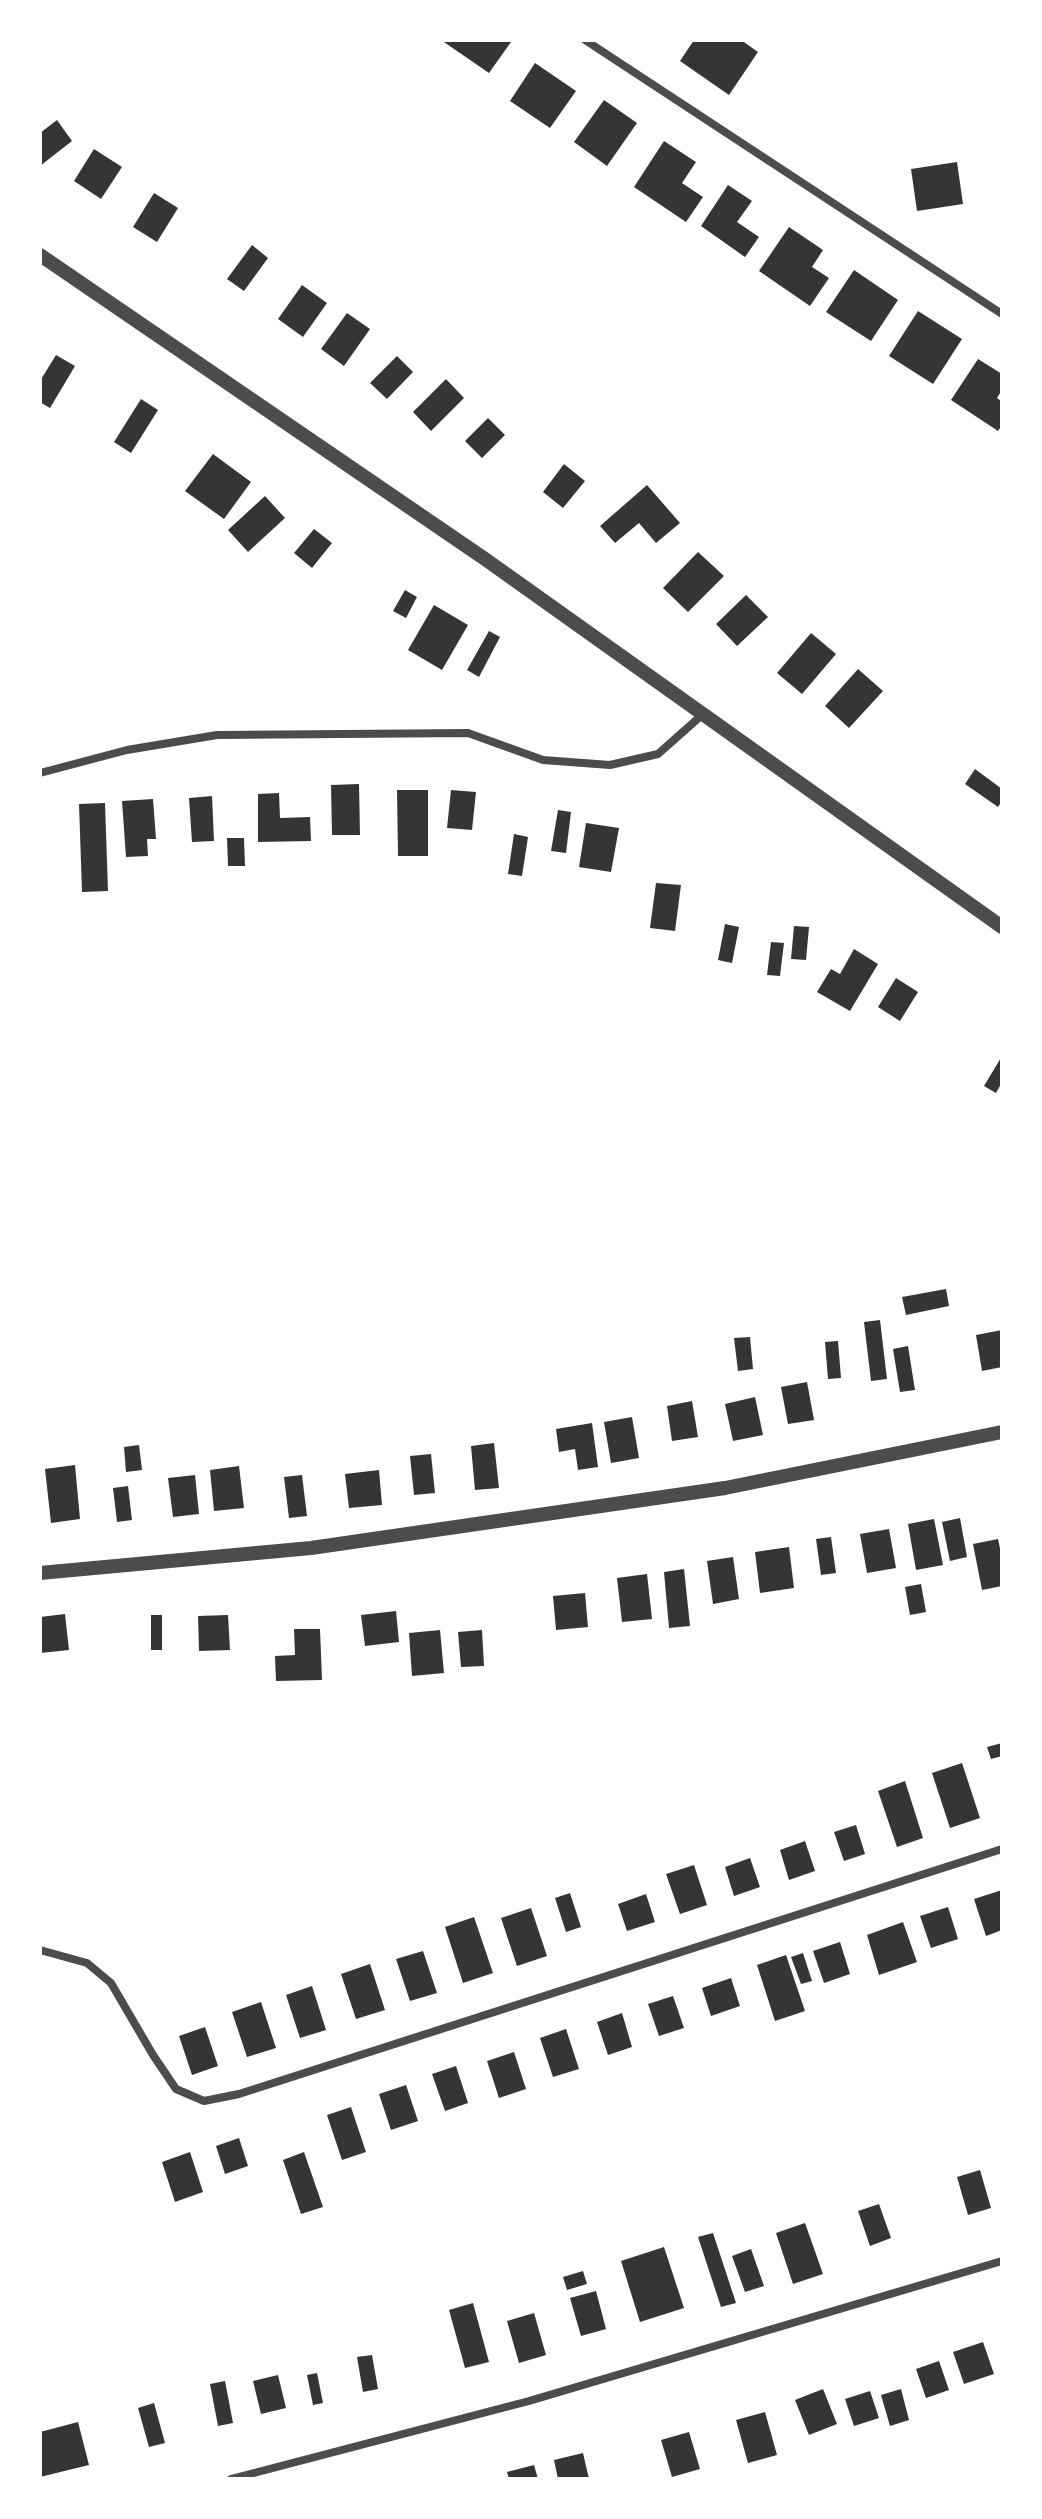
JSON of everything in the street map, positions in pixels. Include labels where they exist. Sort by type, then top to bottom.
[{"type":"street","points":[[585,40],[1002,314]]},
{"type":"street","points":[[40,255],[485,559],[1002,927]]},
{"type":"street","points":[[40,773],[127,750],[217,735],[468,733],[543,760],[610,765],[658,754],[702,715]]},
{"type":"street","points":[[40,1573],[311,1548],[725,1488],[1002,1432]]},
{"type":"street","points":[[40,1950],[87,1963],[111,1983],[176,2089],[204,2101],[239,2094],[1002,1849]]},
{"type":"street","points":[[231,2479],[529,2401],[1002,2261]]},
{"type":"building","points":[[441,40],[508,40],[511,42],[489,73]]},
{"type":"building","points":[[694,40],[741,40],[758,52],[729,95],[680,61]]},
{"type":"building","points":[[535,63],[576,91],[550,128],[510,101]]},
{"type":"building","points":[[604,100],[637,123],[607,166],[574,142]]},
{"type":"building","points":[[57,120],[72,141],[40,166],[40,133]]},
{"type":"building","points":[[664,141],[696,162],[682,183],[703,197],[686,222],[634,187]]},
{"type":"building","points":[[94,149],[122,167],[101,199],[74,181]]},
{"type":"building","points":[[957,162],[963,204],[917,211],[911,169]]},
{"type":"building","points":[[728,185],[752,201],[737,222],[759,237],[745,257],[701,226]]},
{"type":"building","points":[[154,193],[178,208],[157,242],[133,227]]},
{"type":"building","points":[[789,227],[823,250],[812,267],[829,278],[810,306],[759,271]]},
{"type":"building","points":[[252,245],[268,258],[244,291],[227,279]]},
{"type":"building","points":[[854,270],[898,300],[871,341],[826,312]]},
{"type":"building","points":[[302,285],[327,303],[303,337],[278,319]]},
{"type":"building","points":[[918,311],[962,339],[933,384],[889,356]]},
{"type":"building","points":[[347,313],[370,329],[344,366],[321,349]]},
{"type":"building","points":[[56,355],[75,366],[50,408],[40,402],[40,381]]},
{"type":"building","points":[[397,356],[413,372],[387,399],[370,383]]},
{"type":"building","points":[[978,359],[1002,374],[1002,390],[997,398],[1002,402],[1002,425],[998,431],[951,400]]},
{"type":"building","points":[[446,379],[464,398],[431,431],[413,412]]},
{"type":"building","points":[[141,399],[158,410],[131,453],[114,442]]},
{"type":"building","points":[[488,418],[505,435],[482,458],[465,441]]},
{"type":"building","points":[[213,454],[251,482],[224,519],[185,491]]},
{"type":"building","points":[[564,464],[585,481],[563,508],[543,492]]},
{"type":"building","points":[[647,485],[680,523],[656,543],[639,523],[615,543],[600,526]]},
{"type":"building","points":[[265,496],[285,518],[248,552],[228,530]]},
{"type":"building","points":[[314,529],[332,543],[312,568],[294,553]]},
{"type":"building","points":[[698,552],[724,576],[688,612],[663,588]]},
{"type":"building","points":[[405,590],[417,597],[406,618],[393,611]]},
{"type":"building","points":[[746,595],[768,617],[737,646],[716,624]]},
{"type":"building","points":[[434,605],[468,625],[442,670],[408,650]]},
{"type":"building","points":[[489,631],[500,637],[479,677],[467,670]]},
{"type":"building","points":[[811,633],[836,654],[802,694],[777,673]]},
{"type":"building","points":[[858,669],[883,691],[849,728],[825,706]]},
{"type":"building","points":[[975,769],[1002,789],[1002,801],[998,807],[965,784]]},
{"type":"building","points":[[359,784],[360,835],[332,835],[331,785]]},
{"type":"building","points":[[397,790],[428,790],[428,856],[398,856]]},
{"type":"building","points":[[451,790],[476,792],[472,830],[447,828]]},
{"type":"building","points":[[279,793],[280,818],[310,817],[311,841],[258,842],[258,794]]},
{"type":"building","points":[[212,796],[214,841],[192,842],[189,798]]},
{"type":"building","points":[[153,799],[156,839],[147,839],[148,856],[126,857],[122,801]]},
{"type":"building","points":[[105,803],[108,891],[82,892],[79,804]]},
{"type":"building","points":[[558,810],[571,812],[566,853],[551,851]]},
{"type":"building","points":[[586,823],[619,828],[611,872],[579,867]]},
{"type":"building","points":[[514,834],[528,837],[522,876],[508,874]]},
{"type":"building","points":[[227,838],[244,838],[245,866],[228,866]]},
{"type":"building","points":[[656,883],[681,885],[675,931],[650,928]]},
{"type":"building","points":[[725,924],[739,927],[732,963],[718,960]]},
{"type":"building","points":[[794,926],[809,927],[806,960],[791,959]]},
{"type":"building","points":[[771,942],[784,943],[780,976],[767,975]]},
{"type":"building","points":[[854,949],[878,964],[850,1011],[817,992],[831,969],[840,974]]},
{"type":"building","points":[[896,978],[918,992],[900,1021],[878,1007]]},
{"type":"building","points":[[1002,1056],[1002,1082],[996,1093],[984,1086]]},
{"type":"building","points":[[946,1289],[949,1306],[906,1315],[902,1297]]},
{"type":"building","points":[[880,1320],[887,1379],[871,1381],[864,1322]]},
{"type":"building","points":[[1002,1330],[1002,1367],[982,1371],[976,1335]]},
{"type":"building","points":[[750,1337],[753,1369],[738,1371],[734,1338]]},
{"type":"building","points":[[838,1341],[841,1378],[828,1379],[825,1342]]},
{"type":"building","points":[[908,1346],[915,1390],[900,1392],[893,1349]]},
{"type":"building","points":[[807,1382],[814,1420],[788,1424],[781,1387]]},
{"type":"building","points":[[755,1397],[763,1435],[733,1441],[725,1404]]},
{"type":"building","points":[[692,1401],[698,1437],[672,1441],[667,1406]]},
{"type":"building","points":[[632,1417],[639,1458],[611,1463],[604,1422]]},
{"type":"building","points":[[592,1423],[598,1467],[578,1470],[575,1449],[559,1452],[556,1429]]},
{"type":"building","points":[[494,1443],[499,1488],[475,1490],[471,1446]]},
{"type":"building","points":[[139,1445],[142,1470],[126,1472],[124,1447]]},
{"type":"building","points":[[431,1454],[435,1493],[414,1495],[410,1456]]},
{"type":"building","points":[[75,1465],[80,1519],[51,1523],[45,1469]]},
{"type":"building","points":[[239,1466],[244,1508],[214,1511],[210,1470]]},
{"type":"building","points":[[379,1470],[382,1505],[349,1508],[345,1474]]},
{"type":"building","points":[[195,1475],[199,1514],[173,1517],[168,1478]]},
{"type":"building","points":[[302,1475],[307,1516],[289,1518],[284,1477]]},
{"type":"building","points":[[128,1486],[132,1520],[117,1522],[113,1488]]},
{"type":"building","points":[[960,1518],[967,1557],[950,1561],[942,1522]]},
{"type":"building","points":[[934,1519],[943,1565],[916,1570],[908,1524]]},
{"type":"building","points":[[889,1529],[896,1568],[867,1573],[860,1534]]},
{"type":"building","points":[[831,1537],[836,1573],[821,1575],[816,1539]]},
{"type":"building","points":[[998,1539],[1002,1586],[982,1590],[973,1544]]},
{"type":"building","points":[[789,1547],[794,1588],[760,1593],[755,1552]]},
{"type":"building","points":[[733,1557],[739,1599],[713,1604],[707,1561]]},
{"type":"building","points":[[684,1569],[690,1626],[669,1628],[664,1572]]},
{"type":"building","points":[[647,1574],[652,1619],[622,1622],[617,1578]]},
{"type":"building","points":[[921,1584],[926,1612],[910,1615],[905,1587]]},
{"type":"building","points":[[585,1593],[588,1627],[556,1630],[553,1596]]},
{"type":"building","points":[[396,1611],[399,1642],[365,1646],[361,1615]]},
{"type":"building","points":[[65,1614],[69,1650],[40,1653],[40,1617]]},
{"type":"building","points":[[151,1615],[162,1615],[162,1650],[151,1650]]},
{"type":"building","points":[[228,1615],[230,1650],[199,1651],[198,1616]]},
{"type":"building","points":[[294,1629],[320,1629],[322,1680],[276,1681],[275,1656],[295,1655]]},
{"type":"building","points":[[440,1630],[444,1673],[412,1676],[409,1633]]},
{"type":"building","points":[[482,1630],[484,1666],[461,1667],[458,1632]]},
{"type":"building","points":[[1002,1743],[1002,1756],[991,1759],[987,1747]]},
{"type":"building","points":[[962,1763],[980,1818],[950,1828],[932,1773]]},
{"type":"building","points":[[905,1781],[923,1838],[897,1847],[878,1791]]},
{"type":"building","points":[[856,1825],[865,1854],[844,1861],[834,1832]]},
{"type":"building","points":[[805,1841],[815,1871],[789,1880],[780,1850]]},
{"type":"building","points":[[750,1858],[760,1887],[734,1896],[725,1867]]},
{"type":"building","points":[[694,1865],[707,1905],[680,1914],[666,1874]]},
{"type":"building","points":[[1002,1890],[1002,1930],[986,1936],[974,1899]]},
{"type":"building","points":[[570,1893],[581,1927],[566,1932],[555,1898]]},
{"type":"building","points":[[646,1894],[655,1922],[627,1931],[618,1904]]},
{"type":"building","points":[[948,1907],[958,1939],[931,1948],[920,1916]]},
{"type":"building","points":[[531,1908],[547,1956],[517,1966],[501,1918]]},
{"type":"building","points":[[474,1917],[493,1973],[463,1983],[445,1927]]},
{"type":"building","points":[[903,1922],[917,1962],[879,1975],[867,1935]]},
{"type":"building","points":[[840,1942],[850,1974],[824,1983],[813,1951]]},
{"type":"building","points":[[423,1951],[437,1993],[410,2001],[396,1959]]},
{"type":"building","points":[[803,1953],[812,1981],[801,1984],[791,1957]]},
{"type":"building","points":[[786,1955],[805,2011],[775,2021],[757,1965]]},
{"type":"building","points":[[370,1964],[385,2010],[356,2019],[341,1974]]},
{"type":"building","points":[[731,1978],[740,2006],[711,2016],[702,1988]]},
{"type":"building","points":[[312,1986],[326,2030],[300,2038],[286,1995]]},
{"type":"building","points":[[673,1996],[684,2028],[659,2036],[648,2004]]},
{"type":"building","points":[[261,2002],[276,2048],[247,2057],[232,2012]]},
{"type":"building","points":[[622,2013],[632,2047],[608,2055],[597,2022]]},
{"type":"building","points":[[205,2027],[218,2066],[192,2075],[179,2036]]},
{"type":"building","points":[[566,2029],[579,2069],[553,2077],[540,2038]]},
{"type":"building","points":[[514,2052],[526,2089],[499,2098],[487,2061]]},
{"type":"building","points":[[456,2066],[468,2103],[445,2111],[432,2074]]},
{"type":"building","points":[[406,2085],[418,2121],[391,2130],[379,2094]]},
{"type":"building","points":[[351,2107],[366,2152],[342,2160],[327,2115]]},
{"type":"building","points":[[239,2138],[248,2166],[225,2174],[216,2146]]},
{"type":"building","points":[[190,2152],[203,2192],[175,2202],[162,2162]]},
{"type":"building","points":[[304,2152],[323,2207],[301,2214],[283,2160]]},
{"type":"building","points":[[980,2170],[991,2208],[968,2215],[957,2177]]},
{"type":"building","points":[[879,2204],[891,2238],[870,2246],[858,2211]]},
{"type":"building","points":[[805,2223],[823,2274],[793,2284],[776,2233]]},
{"type":"building","points":[[713,2233],[736,2303],[721,2307],[698,2237]]},
{"type":"building","points":[[664,2247],[684,2308],[640,2322],[621,2261]]},
{"type":"building","points":[[751,2249],[764,2286],[745,2292],[732,2256]]},
{"type":"building","points":[[583,2271],[587,2284],[567,2290],[563,2277]]},
{"type":"building","points":[[596,2291],[606,2329],[581,2336],[570,2298]]},
{"type":"building","points":[[473,2303],[489,2362],[465,2368],[449,2310]]},
{"type":"building","points":[[534,2313],[546,2355],[519,2363],[507,2321]]},
{"type":"building","points":[[983,2342],[994,2374],[964,2384],[953,2352]]},
{"type":"building","points":[[372,2355],[378,2389],[363,2392],[357,2357]]},
{"type":"building","points":[[939,2361],[949,2390],[926,2398],[916,2369]]},
{"type":"building","points":[[317,2373],[323,2403],[313,2405],[307,2375]]},
{"type":"building","points":[[278,2375],[286,2408],[261,2414],[253,2381]]},
{"type":"building","points":[[225,2381],[233,2423],[218,2426],[210,2384]]},
{"type":"building","points":[[823,2389],[837,2424],[809,2435],[795,2400]]},
{"type":"building","points":[[901,2389],[909,2420],[890,2426],[881,2395]]},
{"type":"building","points":[[870,2391],[879,2418],[854,2426],[845,2399]]},
{"type":"building","points":[[154,2403],[165,2443],[149,2447],[138,2408]]},
{"type":"building","points":[[765,2412],[777,2455],[748,2463],[736,2420]]},
{"type":"building","points":[[78,2422],[89,2465],[40,2477],[40,2432]]},
{"type":"building","points":[[689,2432],[700,2469],[672,2477],[661,2440]]},
{"type":"building","points":[[583,2453],[589,2479],[558,2479],[554,2460]]},
{"type":"building","points":[[534,2465],[538,2479],[509,2479],[507,2472]]}]
